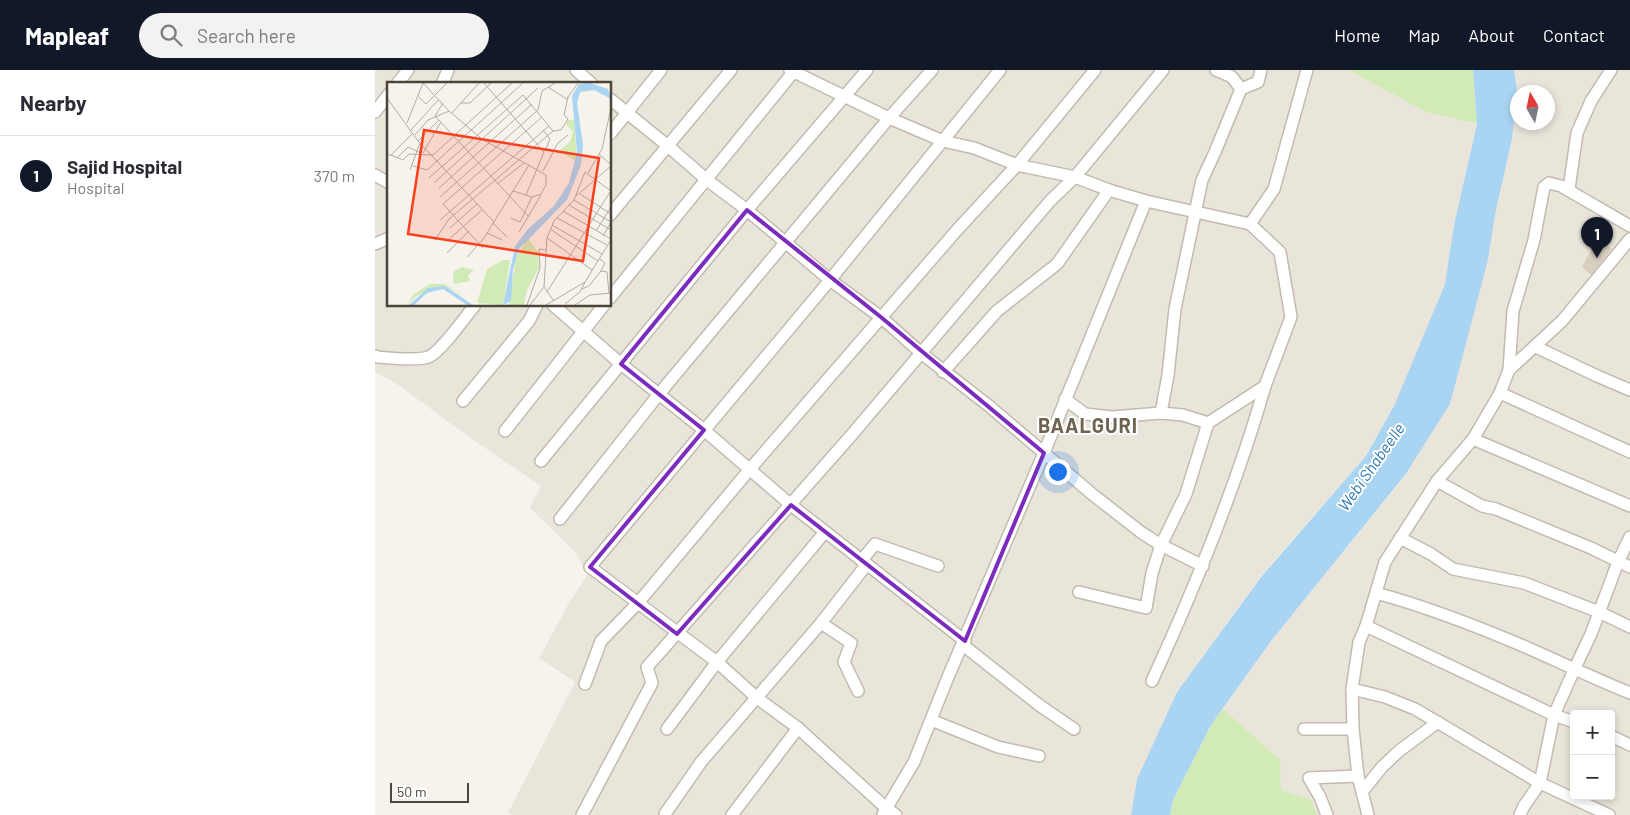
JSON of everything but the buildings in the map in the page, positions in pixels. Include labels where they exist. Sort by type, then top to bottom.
[{"type":"street","points":[[399,82],[408,70]]},
{"type":"street","points":[[443,82],[448,70]]},
{"type":"street","points":[[576,70],[589,79]]},
{"type":"street","points":[[611,133],[661,70]]},
{"type":"street","points":[[611,214],[731,70]]},
{"type":"street","points":[[541,461],[747,210],[867,70]]},
{"type":"street","points":[[559,519],[659,394],[787,243],[889,118],[932,70]]},
{"type":"street","points":[[1000,70],[830,280],[590,567],[677,634],[717,662],[757,698],[798,728],[888,813],[914,762],[1044,453],[1146,201]]},
{"type":"street","points":[[585,684],[601,641],[637,603],[957,230],[1017,165],[1095,70]]},
{"type":"street","points":[[582,815],[651,683],[647,667],[791,505],[1049,201],[1075,177],[1163,70]]},
{"type":"street","points":[[1216,70],[1232,77],[1241,89]]},
{"type":"street","points":[[1161,413],[1168,375],[1175,309],[1202,180],[1241,89],[1258,82],[1261,70]]},
{"type":"street","points":[[1250,224],[1274,189],[1307,70]]},
{"type":"street","points":[[1569,189],[1577,133],[1591,101],[1611,70]]},
{"type":"street","points":[[611,297],[793,71],[943,142],[974,148],[1017,165],[1075,177],[1146,201],[1250,224],[1280,252],[1291,317],[1265,386],[1249,442],[1203,566],[1152,681]]},
{"type":"street","points":[[375,112],[387,97]]},
{"type":"street","points":[[611,100],[830,280],[883,318],[943,372],[989,406],[1106,505],[1161,545],[1203,566]]},
{"type":"street","points":[[375,175],[387,182]]},
{"type":"street","points":[[1369,815],[1358,776],[1353,728],[1352,689],[1359,642],[1366,626],[1385,562],[1437,481],[1473,438],[1500,393],[1509,370],[1513,311],[1534,240],[1544,187],[1549,183],[1569,189],[1630,226]]},
{"type":"street","points":[[943,372],[997,311],[1057,264],[1109,190]]},
{"type":"street","points":[[375,232],[383,241]]},
{"type":"street","points":[[1509,370],[1562,322],[1630,239]]},
{"type":"street","points":[[375,356],[429,357],[438,351],[474,306]]},
{"type":"street","points":[[463,401],[529,321],[536,306]]},
{"type":"street","points":[[554,306],[791,505],[865,562],[1039,705],[1074,729]]},
{"type":"street","points":[[505,431],[604,306]]},
{"type":"street","points":[[1536,347],[1630,390]]},
{"type":"street","points":[[1079,592],[1146,608],[1152,573],[1161,545],[1186,494],[1208,423],[1265,386]]},
{"type":"street","points":[[1500,393],[1630,452]]},
{"type":"street","points":[[1065,400],[1085,414],[1112,417],[1161,413],[1183,415],[1208,423]]},
{"type":"street","points":[[1473,438],[1630,506]]},
{"type":"street","points":[[1437,481],[1462,497],[1482,506],[1496,509],[1591,548],[1630,567]]},
{"type":"street","points":[[667,729],[717,662],[825,532]]},
{"type":"street","points":[[1520,815],[1540,783],[1554,715],[1591,634],[1630,537]]},
{"type":"street","points":[[1400,538],[1431,554],[1453,569],[1525,583],[1599,612],[1630,627]]},
{"type":"street","points":[[665,814],[701,762],[821,623],[865,562],[875,544],[938,566]]},
{"type":"street","points":[[1376,593],[1430,610],[1528,648],[1573,670],[1630,693]]},
{"type":"street","points":[[821,623],[851,643],[844,662],[858,691]]},
{"type":"street","points":[[1366,626],[1554,715],[1570,721]]},
{"type":"street","points":[[1352,689],[1385,697],[1415,710],[1540,783],[1609,815]]},
{"type":"street","points":[[931,720],[997,747],[1039,756]]},
{"type":"street","points":[[1362,792],[1382,767],[1399,751],[1438,722]]},
{"type":"street","points":[[733,815],[798,728]]},
{"type":"street","points":[[1303,729],[1353,728]]},
{"type":"street","points":[[1615,738],[1630,745]]},
{"type":"street","points":[[1327,815],[1320,797],[1309,778],[1358,776]]},
{"type":"highlighted area","points":[[747,210],[882,318],[1044,453],[965,641],[791,505],[677,634],[590,567],[704,430],[621,364]]},
{"type":"shaded area","points":[[375,70],[1348,70],[1426,112],[1477,124],[1454,225],[1445,284],[1394,406],[1366,456],[1260,577],[1177,692],[1137,779],[1131,815],[513,815],[508,813],[575,682],[539,658],[569,603],[588,574],[575,552],[530,508],[541,486],[462,432],[397,384],[375,372]]},
{"type":"shaded area","points":[[1514,70],[1630,70],[1630,815],[1317,815],[1311,800],[1281,790],[1279,760],[1223,709],[1271,641],[1405,476],[1488,260],[1496,210],[1513,130],[1555,130],[1555,85],[1516,85]]},
{"type":"green space","points":[[1348,70],[1473,70],[1477,124],[1426,112]]},
{"type":"green space","points":[[1223,709],[1280,760],[1281,790],[1311,800],[1317,815],[1170,815],[1173,800],[1211,725]]},
{"type":"water","name":"Webi Shabeelle","points":[[1473,70],[1514,70],[1516,85],[1510,85],[1510,130],[1513,130],[1512,139],[1496,210],[1488,260],[1450,404],[1405,475],[1271,641],[1211,725],[1173,800],[1170,815],[1131,815],[1137,779],[1177,692],[1261,577],[1366,456],[1394,406],[1445,284],[1454,225],[1477,124]]},
{"type":"place","name":"Sajid Hospital","points":[[1597,258]]},
{"type":"district","name":"BAALGURI","points":[[1088,426]]}]
